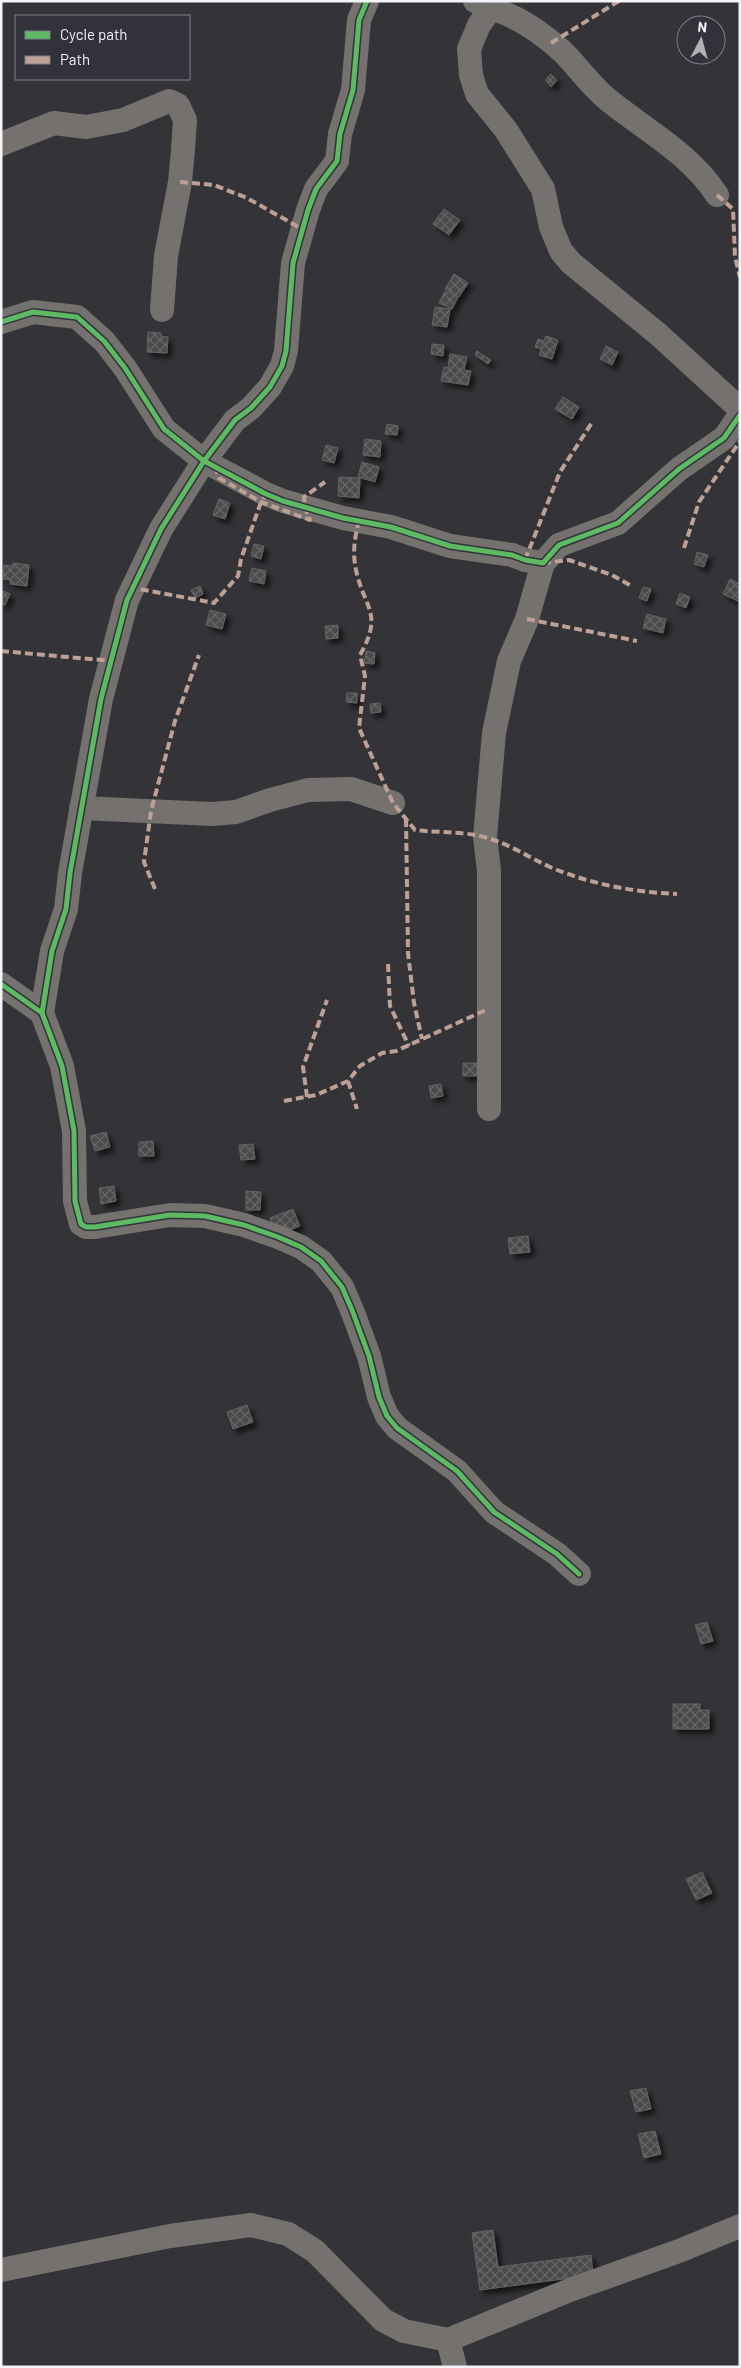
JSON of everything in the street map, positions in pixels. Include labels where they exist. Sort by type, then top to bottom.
[{"type":"street","points":[[367,1],[359,20],[353,90],[340,134],[337,161],[316,189],[293,263],[286,351],[282,366],[270,387],[251,408],[235,420],[204,461],[161,529],[127,600],[101,699],[81,808],[66,909],[52,951],[42,1013],[62,1066],[74,1131],[75,1200],[81,1224],[86,1227],[95,1227],[170,1215],[205,1216],[244,1225],[300,1247],[321,1261],[342,1287],[369,1356],[379,1397],[387,1416],[396,1428],[457,1471],[494,1512],[557,1554],[580,1574]]},
{"type":"street","points":[[717,195],[704,176],[692,164],[610,102],[561,51],[511,14],[483,5],[479,25],[469,49],[471,75],[477,94],[506,130],[543,188],[548,215],[561,251],[571,263],[692,363],[740,408]]},
{"type":"street","points":[[1,144],[54,123],[86,127],[123,120],[169,101],[178,105],[185,120],[183,150],[180,182],[166,256],[162,310]]},
{"type":"street","points":[[1,322],[33,312],[77,317],[104,341],[125,368],[164,430],[204,461],[283,502],[343,518],[391,528],[450,546],[512,555],[525,560],[543,563]]},
{"type":"street","points":[[489,1109],[488,871],[485,837],[494,733],[509,661],[527,619],[543,563],[560,545],[618,523],[679,469],[724,438],[740,415]]},
{"type":"street","points":[[81,808],[212,814],[236,812],[270,800],[308,790],[352,789],[393,803]]},
{"type":"street","points":[[1,984],[42,1013]]},
{"type":"street","points":[[1,2270],[154,2239],[229,2226],[251,2225],[274,2229],[288,2234],[315,2250],[383,2320],[404,2331],[448,2340],[570,2290],[679,2251],[740,2226]]},
{"type":"street","points":[[448,2340],[455,2367]]},
{"type":"building","points":[[551,74],[557,80],[551,87],[545,80]]},
{"type":"building","points":[[444,209],[460,220],[449,235],[433,224]]},
{"type":"building","points":[[454,274],[468,283],[459,297],[445,289]]},
{"type":"building","points":[[445,291],[458,297],[452,309],[439,303]]},
{"type":"building","points":[[435,307],[450,309],[447,327],[432,325]]},
{"type":"building","points":[[148,332],[161,333],[161,336],[168,337],[167,353],[147,352]]},
{"type":"building","points":[[546,336],[558,340],[552,359],[539,355],[541,349],[535,347],[538,339],[544,341]]},
{"type":"building","points":[[432,344],[444,345],[443,356],[431,354]]},
{"type":"building","points":[[606,346],[618,352],[612,365],[600,359]]},
{"type":"building","points":[[477,351],[491,360],[488,364],[475,355]]},
{"type":"building","points":[[450,354],[467,357],[464,370],[471,371],[468,385],[441,381],[444,367],[448,368]]},
{"type":"building","points":[[563,397],[579,407],[572,419],[555,409]]},
{"type":"building","points":[[387,424],[398,426],[397,435],[385,434]]},
{"type":"building","points":[[365,439],[381,441],[380,457],[363,455]]},
{"type":"building","points":[[326,445],[338,448],[334,463],[322,460]]},
{"type":"building","points":[[362,462],[379,467],[375,482],[358,477]]},
{"type":"building","points":[[339,477],[360,478],[359,498],[338,496]]},
{"type":"building","points":[[219,499],[230,503],[225,519],[213,515]]},
{"type":"building","points":[[254,544],[264,546],[261,559],[251,556]]},
{"type":"building","points":[[697,552],[708,555],[704,567],[694,564]]},
{"type":"building","points":[[13,563],[29,565],[27,586],[10,584],[10,580],[3,579],[4,565],[12,566]]},
{"type":"building","points":[[252,568],[266,571],[264,584],[249,581]]},
{"type":"building","points":[[730,579],[740,584],[740,602],[723,594]]},
{"type":"building","points":[[200,586],[203,594],[195,598],[191,590]]},
{"type":"building","points":[[643,587],[651,589],[647,601],[639,598]]},
{"type":"building","points":[[1,590],[10,594],[5,605],[1,604]]},
{"type":"building","points":[[680,593],[690,597],[686,608],[676,604]]},
{"type":"building","points":[[210,610],[226,614],[222,629],[206,625]]},
{"type":"building","points":[[647,614],[666,619],[663,633],[643,628]]},
{"type":"building","points":[[338,625],[338,638],[326,639],[325,626]]},
{"type":"building","points":[[366,651],[375,653],[374,664],[364,663]]},
{"type":"building","points":[[347,693],[357,693],[357,703],[346,702]]},
{"type":"building","points":[[380,703],[381,712],[371,713],[370,704]]},
{"type":"building","points":[[463,1063],[477,1063],[478,1076],[463,1076]]},
{"type":"building","points":[[441,1084],[443,1096],[431,1098],[429,1086]]},
{"type":"building","points":[[106,1132],[110,1147],[95,1151],[90,1136]]},
{"type":"building","points":[[153,1141],[154,1156],[139,1156],[139,1142]]},
{"type":"building","points":[[253,1144],[255,1159],[241,1160],[239,1145]]},
{"type":"building","points":[[114,1186],[116,1201],[101,1204],[99,1188]]},
{"type":"building","points":[[246,1191],[261,1192],[260,1210],[246,1210]]},
{"type":"building","points":[[293,1209],[300,1226],[277,1235],[270,1218]]},
{"type":"building","points":[[528,1236],[530,1252],[510,1254],[508,1238]]},
{"type":"building","points":[[247,1405],[253,1422],[233,1429],[227,1412]]},
{"type":"building","points":[[707,1622],[713,1641],[701,1644],[695,1625]]},
{"type":"building","points":[[673,1704],[700,1704],[700,1710],[709,1710],[709,1729],[673,1729]]},
{"type":"building","points":[[702,1872],[712,1893],[696,1900],[686,1879]]},
{"type":"building","points":[[646,2088],[651,2109],[636,2112],[630,2091]]},
{"type":"building","points":[[655,2131],[661,2154],[644,2158],[638,2134]]},
{"type":"building","points":[[493,2230],[498,2267],[591,2255],[593,2275],[480,2290],[472,2233]]},
{"type":"marked path","points":[[551,43],[619,1]]},
{"type":"marked path","points":[[180,182],[214,185],[247,198],[302,229]]},
{"type":"marked path","points":[[717,195],[733,209],[735,257],[740,277]]},
{"type":"marked path","points":[[525,560],[560,472],[593,421]]},
{"type":"marked path","points":[[684,548],[699,502],[740,441]]},
{"type":"marked path","points":[[215,466],[219,478],[261,502],[310,520],[305,507],[304,497],[325,482]]},
{"type":"marked path","points":[[129,587],[214,603],[238,576],[241,559],[261,502],[266,494]]},
{"type":"marked path","points":[[359,520],[354,545],[354,557],[359,583],[370,611],[371,620],[371,629],[360,655],[365,676],[359,728],[393,803],[415,830],[484,837],[510,846],[550,867],[581,878],[628,889],[677,894]]},
{"type":"marked path","points":[[543,563],[569,560],[612,575],[633,587]]},
{"type":"marked path","points":[[527,619],[637,641]]},
{"type":"marked path","points":[[1,651],[112,661]]},
{"type":"marked path","points":[[155,889],[144,862],[151,811],[175,721],[199,655]]},
{"type":"marked path","points":[[406,819],[408,953],[414,1003],[422,1039]]},
{"type":"marked path","points":[[388,964],[390,1006],[409,1046]]},
{"type":"marked path","points":[[307,1097],[303,1067],[327,1000]]},
{"type":"marked path","points":[[284,1101],[316,1095],[348,1081],[360,1066],[382,1053],[396,1051],[488,1009]]},
{"type":"marked path","points":[[348,1081],[357,1109]]},
{"type":"cycle path","points":[[42,1013],[52,951],[66,909],[70,873],[101,699],[127,600],[161,529],[204,461],[235,420],[251,408],[270,387],[282,366],[286,351],[293,263],[316,189],[337,161],[340,134],[353,90],[359,20],[367,1]]},
{"type":"cycle path","points":[[1,322],[33,312],[77,317],[104,341],[125,368],[164,429],[204,461],[266,494],[283,501],[343,518],[391,527],[450,546],[512,555],[525,560],[543,563],[559,545],[618,523],[679,469],[724,438],[740,415]]},
{"type":"cycle path","points":[[1,984],[42,1013],[62,1066],[74,1131],[75,1201],[81,1224],[86,1227],[95,1227],[170,1215],[205,1216],[244,1225],[278,1237],[301,1247],[321,1261],[342,1287],[352,1310],[369,1356],[379,1397],[387,1416],[397,1428],[457,1471],[494,1512],[557,1554],[579,1574]]}]
